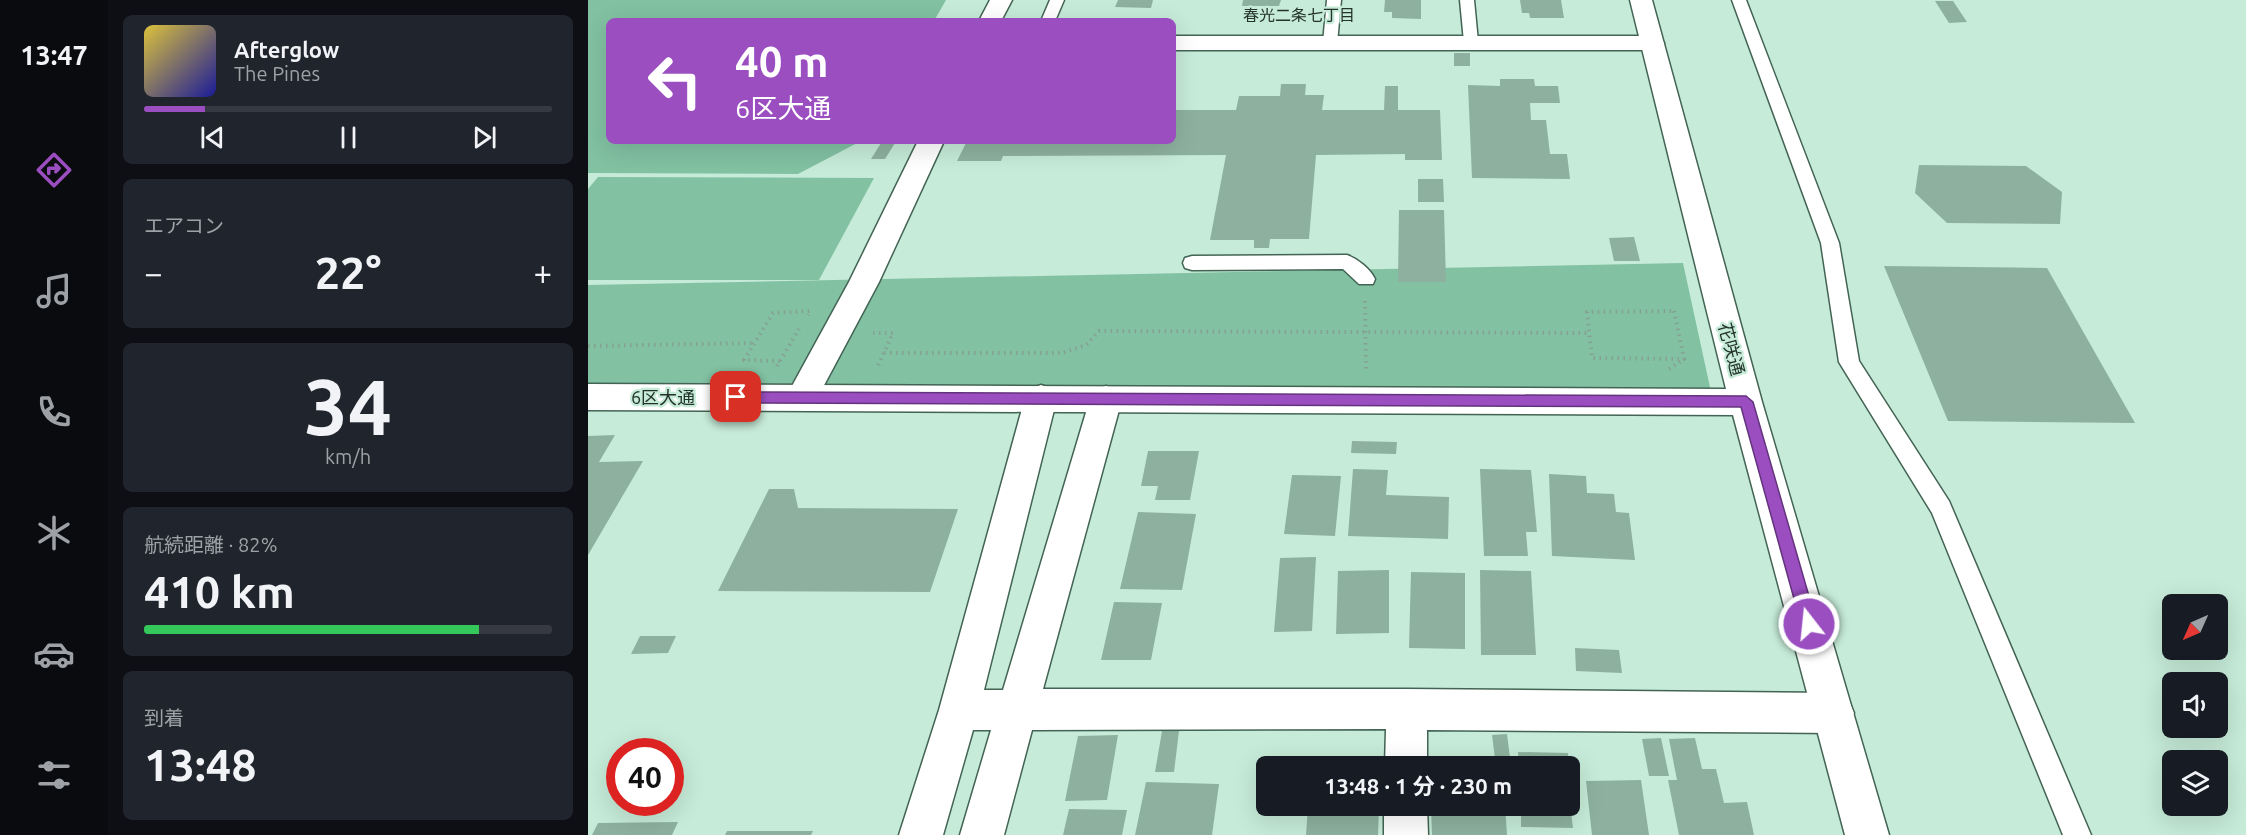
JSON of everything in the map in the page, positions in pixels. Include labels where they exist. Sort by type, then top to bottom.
[{"type":"street","points":[[992,18],[1001,0]]},
{"type":"street","name":"花咲通","points":[[1641,0],[1746,402],[1867,835]]},
{"type":"street","points":[[1176,43],[1652,43]]},
{"type":"street","points":[[802,397],[864,282],[930,144]]},
{"type":"street","name":"6区大通","points":[[588,397],[1746,402]]},
{"type":"street","points":[[921,835],[959,710],[1041,398]]},
{"type":"street","points":[[982,835],[1106,399]]},
{"type":"street","points":[[959,710],[1407,709],[1834,713]]},
{"type":"street","points":[[1406,756],[1407,709]]},
{"type":"street","points":[[1406,816],[1406,835]]},
{"type":"lane","points":[[1049,18],[1057,0]]},
{"type":"lane","points":[[1330,43],[1334,0]]},
{"type":"lane","points":[[1467,0],[1470,42]]},
{"type":"lane","points":[[1739,0],[1830,243],[1849,362],[1941,508],[2077,835]]},
{"type":"lane","points":[[1192,262],[1347,262],[1366,279]]},
{"type":"path","points":[[1366,279],[1366,400]]},
{"type":"path","points":[[757,397],[780,361],[810,311],[773,313],[744,360],[780,361]]},
{"type":"path","points":[[1674,311],[1684,359],[1592,358],[1587,312],[1674,311]]},
{"type":"path","points":[[885,353],[1062,353],[1086,345],[1099,331],[1589,333]]},
{"type":"path","points":[[861,398],[893,333],[863,332]]},
{"type":"path","points":[[588,346],[754,343]]},
{"type":"path","points":[[1668,401],[1661,375],[1684,359]]},
{"type":"green space","points":[[588,0],[946,0],[936,18],[606,18],[606,144],[855,144],[798,174],[588,173]]},
{"type":"green space","points":[[598,177],[874,178],[819,280],[588,280],[588,189]]},
{"type":"green space","points":[[1683,263],[1713,401],[588,397],[588,285]]},
{"type":"building","points":[[1118,0],[1153,0],[1151,8],[1115,7]]},
{"type":"building","points":[[1243,0],[1281,0],[1279,6],[1242,6]]},
{"type":"building","points":[[1385,0],[1421,0],[1421,19],[1392,18],[1392,12],[1384,12]]},
{"type":"building","points":[[1520,0],[1561,0],[1564,18],[1530,18],[1529,13],[1522,13]]},
{"type":"building","points":[[1935,1],[1953,1],[1967,22],[1949,23]]},
{"type":"building","points":[[1454,53],[1470,53],[1470,66],[1454,66]]},
{"type":"building","points":[[1500,79],[1534,79],[1535,86],[1558,86],[1560,103],[1530,103],[1531,120],[1546,120],[1550,154],[1567,154],[1570,179],[1472,178],[1468,85],[1500,86]]},
{"type":"building","points":[[1281,84],[1306,84],[1305,95],[1324,95],[1322,110],[1384,110],[1385,86],[1398,86],[1398,110],[1440,110],[1442,160],[1405,160],[1405,154],[1316,155],[1309,239],[1270,239],[1269,248],[1254,248],[1254,240],[1210,240],[1226,155],[1003,156],[1001,161],[957,161],[966,144],[1176,144],[1176,110],[1236,110],[1239,96],[1280,96]]},
{"type":"building","points":[[880,144],[894,144],[885,159],[871,159]]},
{"type":"building","points":[[1919,165],[2026,166],[2062,192],[2060,224],[1947,223],[1915,193]]},
{"type":"building","points":[[1418,179],[1443,179],[1444,202],[1418,202]]},
{"type":"building","points":[[1399,210],[1444,210],[1446,282],[1398,282]]},
{"type":"building","points":[[1634,237],[1640,261],[1614,261],[1609,238]]},
{"type":"building","points":[[1884,266],[2047,268],[2135,423],[1948,421]]},
{"type":"building","points":[[615,435],[599,462],[643,461],[588,555],[588,436]]},
{"type":"building","points":[[1352,441],[1397,442],[1396,454],[1351,453]]},
{"type":"building","points":[[1148,451],[1199,451],[1190,500],[1155,500],[1158,486],[1141,486]]},
{"type":"building","points":[[1353,469],[1388,470],[1386,495],[1449,497],[1448,539],[1348,536]]},
{"type":"building","points":[[1480,469],[1531,470],[1537,532],[1526,532],[1528,556],[1484,556]]},
{"type":"building","points":[[1549,474],[1586,476],[1587,493],[1614,494],[1616,512],[1629,513],[1635,560],[1552,556]]},
{"type":"building","points":[[1292,475],[1341,476],[1335,536],[1284,534]]},
{"type":"building","points":[[769,489],[794,489],[798,508],[958,509],[930,592],[718,591]]},
{"type":"building","points":[[1138,512],[1196,514],[1182,590],[1120,589]]},
{"type":"building","points":[[1316,557],[1312,631],[1274,632],[1280,558]]},
{"type":"building","points":[[1389,570],[1389,633],[1336,634],[1338,571]]},
{"type":"building","points":[[1480,570],[1531,571],[1536,655],[1481,655]]},
{"type":"building","points":[[1411,572],[1465,573],[1465,649],[1409,648]]},
{"type":"building","points":[[1114,602],[1162,603],[1151,660],[1101,660]]},
{"type":"building","points":[[640,636],[676,636],[668,653],[631,654]]},
{"type":"building","points":[[1575,648],[1619,650],[1622,673],[1576,671]]},
{"type":"building","points":[[1162,731],[1179,731],[1174,772],[1155,772]]},
{"type":"building","points":[[1507,734],[1510,756],[1495,756],[1492,735]]},
{"type":"building","points":[[1118,735],[1107,800],[1065,801],[1078,736]]},
{"type":"building","points":[[1661,738],[1669,776],[1649,776],[1642,739]]},
{"type":"building","points":[[1695,738],[1702,769],[1716,769],[1724,803],[1747,802],[1754,835],[1679,835],[1668,780],[1677,780],[1669,739]]},
{"type":"building","points":[[1518,752],[1568,753],[1568,756],[1518,756]]},
{"type":"building","points":[[1641,780],[1649,835],[1592,835],[1586,781]]},
{"type":"building","points":[[1146,782],[1219,784],[1212,835],[1135,835]]},
{"type":"building","points":[[1069,809],[1127,810],[1122,835],[1063,835]]},
{"type":"building","points":[[1307,816],[1379,816],[1378,835],[1306,835]]},
{"type":"building","points":[[1431,816],[1506,816],[1507,835],[1432,835]]},
{"type":"building","points":[[1521,816],[1572,816],[1573,828],[1521,827]]},
{"type":"building","points":[[678,822],[672,835],[592,835],[598,823]]},
{"type":"building","points":[[727,831],[813,831],[811,835],[725,835]]},
{"type":"district","name":"春光二条七丁目","points":[[1299,15]]},
{"type":"route","points":[[736,397],[1746,402],[1809,624]]}]
